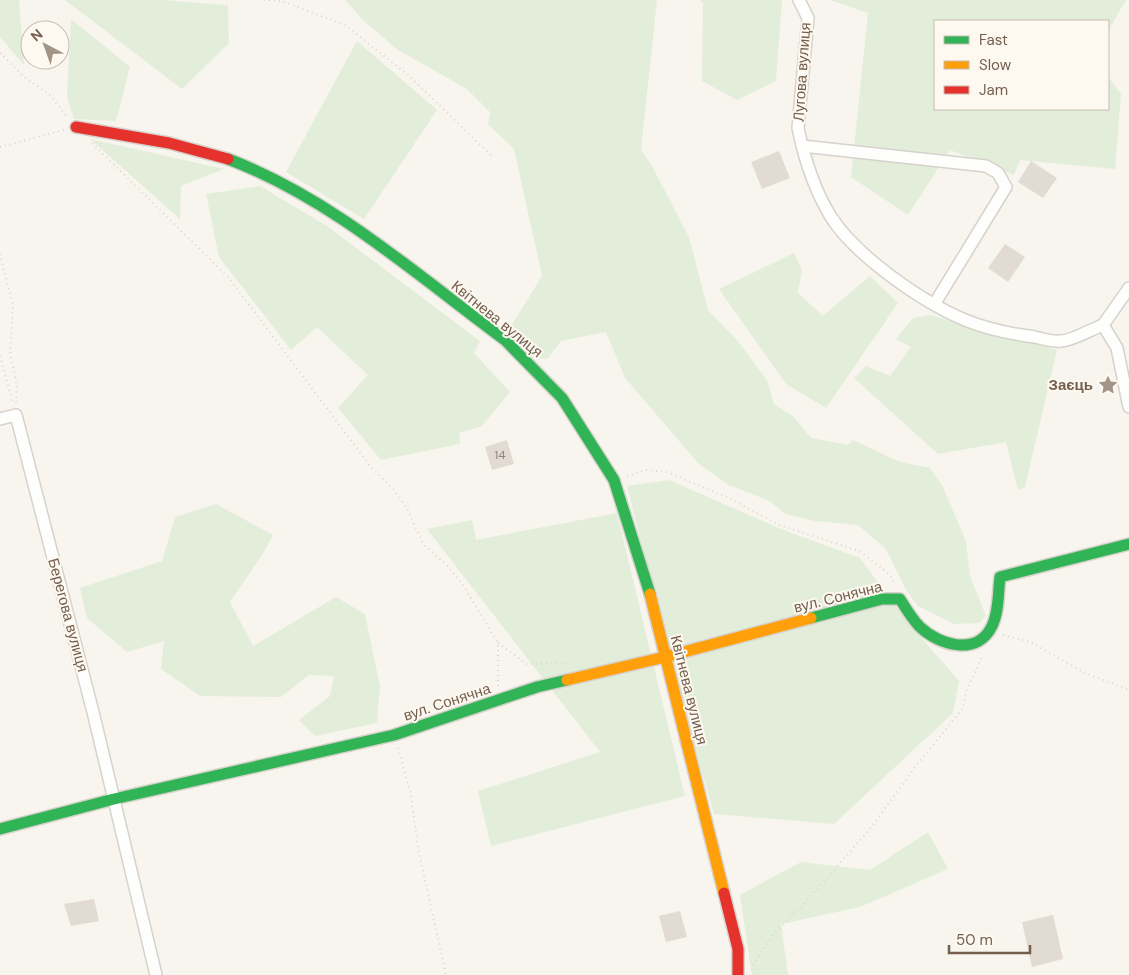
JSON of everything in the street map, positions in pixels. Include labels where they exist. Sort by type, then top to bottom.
[{"type":"street","name":"Лугова вулиця","points":[[799,0],[808,18],[798,128],[802,146],[831,216],[849,240],[876,265],[934,304],[965,320],[1003,332],[1062,342],[1103,324]]},
{"type":"street","name":"Квітнева вулиця","points":[[76,127],[173,143],[223,157],[291,187],[332,211],[504,340],[529,362],[572,411],[614,480],[649,591],[738,949],[738,975]]},
{"type":"street","points":[[802,146],[986,166],[998,173],[1006,187],[934,304]]},
{"type":"street","points":[[1129,288],[1103,324],[1117,348],[1129,407]]},
{"type":"street","points":[[0,419],[16,415]]},
{"type":"street","name":"Берегова вулиця","points":[[16,415],[93,712],[156,975]]},
{"type":"street","points":[[900,600],[913,621],[924,632],[945,642],[972,646],[987,636],[993,625],[1000,577],[1129,544]]},
{"type":"street","name":"вул. Сонячна","points":[[0,829],[114,799],[394,735],[490,705],[537,687],[665,657],[882,599],[900,600]]},
{"type":"path","points":[[264,0],[282,1],[345,25],[408,75],[492,156]]},
{"type":"path","points":[[0,53],[23,76],[51,96],[76,127],[0,147]]},
{"type":"path","points":[[89,140],[228,277],[371,466],[394,489],[407,508],[423,544],[446,564],[463,585],[498,643],[528,664],[560,663],[575,665]]},
{"type":"path","points":[[0,254],[13,306],[10,354],[17,385],[16,415]]},
{"type":"path","points":[[0,356],[16,415]]},
{"type":"path","points":[[614,480],[646,470],[667,472],[733,500],[779,525],[859,552],[892,577],[900,600]]},
{"type":"path","points":[[751,975],[755,962],[774,934],[804,904],[869,830],[913,770],[963,708],[967,689],[979,666],[987,636],[999,634],[1030,642],[1085,673],[1129,690]]},
{"type":"path","points":[[490,705],[500,685],[498,643]]},
{"type":"path","points":[[394,735],[410,795],[418,848],[446,975]]},
{"type":"green space","points":[[0,0],[19,0],[20,60],[0,37]]},
{"type":"green space","points":[[65,0],[162,0],[228,5],[229,43],[182,89]]},
{"type":"green space","points":[[345,0],[657,0],[641,150],[652,166],[689,237],[708,310],[737,340],[767,380],[774,404],[793,416],[811,438],[848,445],[853,440],[900,462],[930,468],[943,487],[966,541],[970,576],[986,616],[979,623],[954,624],[918,606],[906,590],[886,549],[858,525],[815,521],[785,514],[770,501],[729,485],[699,464],[625,378],[606,332],[561,341],[547,359],[533,356],[523,350],[510,328],[542,276],[514,149],[488,124],[490,112],[467,89],[398,50],[363,20]]},
{"type":"green space","points":[[699,0],[782,0],[776,81],[737,100],[702,81],[703,3]]},
{"type":"green space","points":[[830,0],[1126,0],[1109,29],[1109,20],[934,20],[934,110],[1109,110],[1109,78],[1121,94],[1115,169],[1020,160],[1014,175],[950,150],[908,215],[851,177],[868,13]]},
{"type":"green space","points":[[71,19],[130,67],[116,121],[74,119],[67,97],[68,70],[70,70]]},
{"type":"green space","points":[[357,41],[437,110],[364,219],[286,172]]},
{"type":"green space","points":[[90,139],[224,169],[181,186],[180,219]]},
{"type":"green space","points":[[260,186],[327,226],[480,341],[474,353],[510,392],[482,426],[459,433],[460,444],[381,460],[338,408],[368,375],[317,327],[291,350],[219,257],[206,194]]},
{"type":"green space","points":[[794,253],[802,270],[798,293],[823,316],[870,276],[898,303],[826,408],[786,384],[719,289]]},
{"type":"green space","points":[[930,315],[1057,350],[1025,487],[1018,490],[1006,442],[938,454],[854,378],[866,366],[890,376],[911,347],[896,339],[913,318]]},
{"type":"green space","points":[[669,480],[781,529],[860,558],[904,618],[959,681],[953,713],[834,824],[714,814],[672,668],[627,486]]},
{"type":"green space","points":[[216,504],[273,535],[264,552],[230,602],[253,646],[336,597],[365,614],[380,686],[377,723],[315,736],[299,720],[330,696],[334,676],[309,675],[281,697],[200,696],[161,669],[164,641],[127,652],[87,618],[80,588],[162,561],[175,517]]},
{"type":"green space","points":[[617,513],[685,796],[491,846],[478,791],[600,752],[427,529],[472,520],[476,540]]},
{"type":"green space","points":[[928,832],[948,869],[860,907],[781,924],[788,975],[752,975],[740,895],[801,862],[870,870]]},
{"type":"building","points":[[779,151],[790,178],[762,189],[751,162]]},
{"type":"building","points":[[1031,161],[1057,178],[1043,198],[1018,182]]},
{"type":"building","points":[[1005,244],[1025,257],[1008,282],[988,268]]},
{"type":"building","points":[[507,440],[514,464],[492,470],[485,447]]},
{"type":"building","points":[[94,899],[99,921],[71,926],[64,904]]},
{"type":"building","points":[[680,911],[687,937],[666,942],[659,916]]},
{"type":"building","points":[[1053,915],[1063,959],[1032,967],[1022,922]]},
{"type":"traffic: fast","points":[[228,159],[266,175],[338,216],[406,264],[505,340],[562,398],[614,480],[650,594]]},
{"type":"traffic: fast","points":[[811,618],[882,599],[900,599],[914,621],[928,634],[948,643],[968,645],[986,635],[992,626],[997,609],[1000,577],[1129,544]]},
{"type":"traffic: fast","points":[[0,829],[114,799],[394,735],[537,687],[567,680]]},
{"type":"traffic: slow","points":[[650,594],[724,893]]},
{"type":"traffic: slow","points":[[567,680],[665,657],[811,618]]},
{"type":"traffic: jam","points":[[76,127],[169,143],[228,159]]},
{"type":"traffic: jam","points":[[724,893],[738,949],[738,975]]},
{"type":"place","name":"Заєць","points":[[1108,385]]}]
